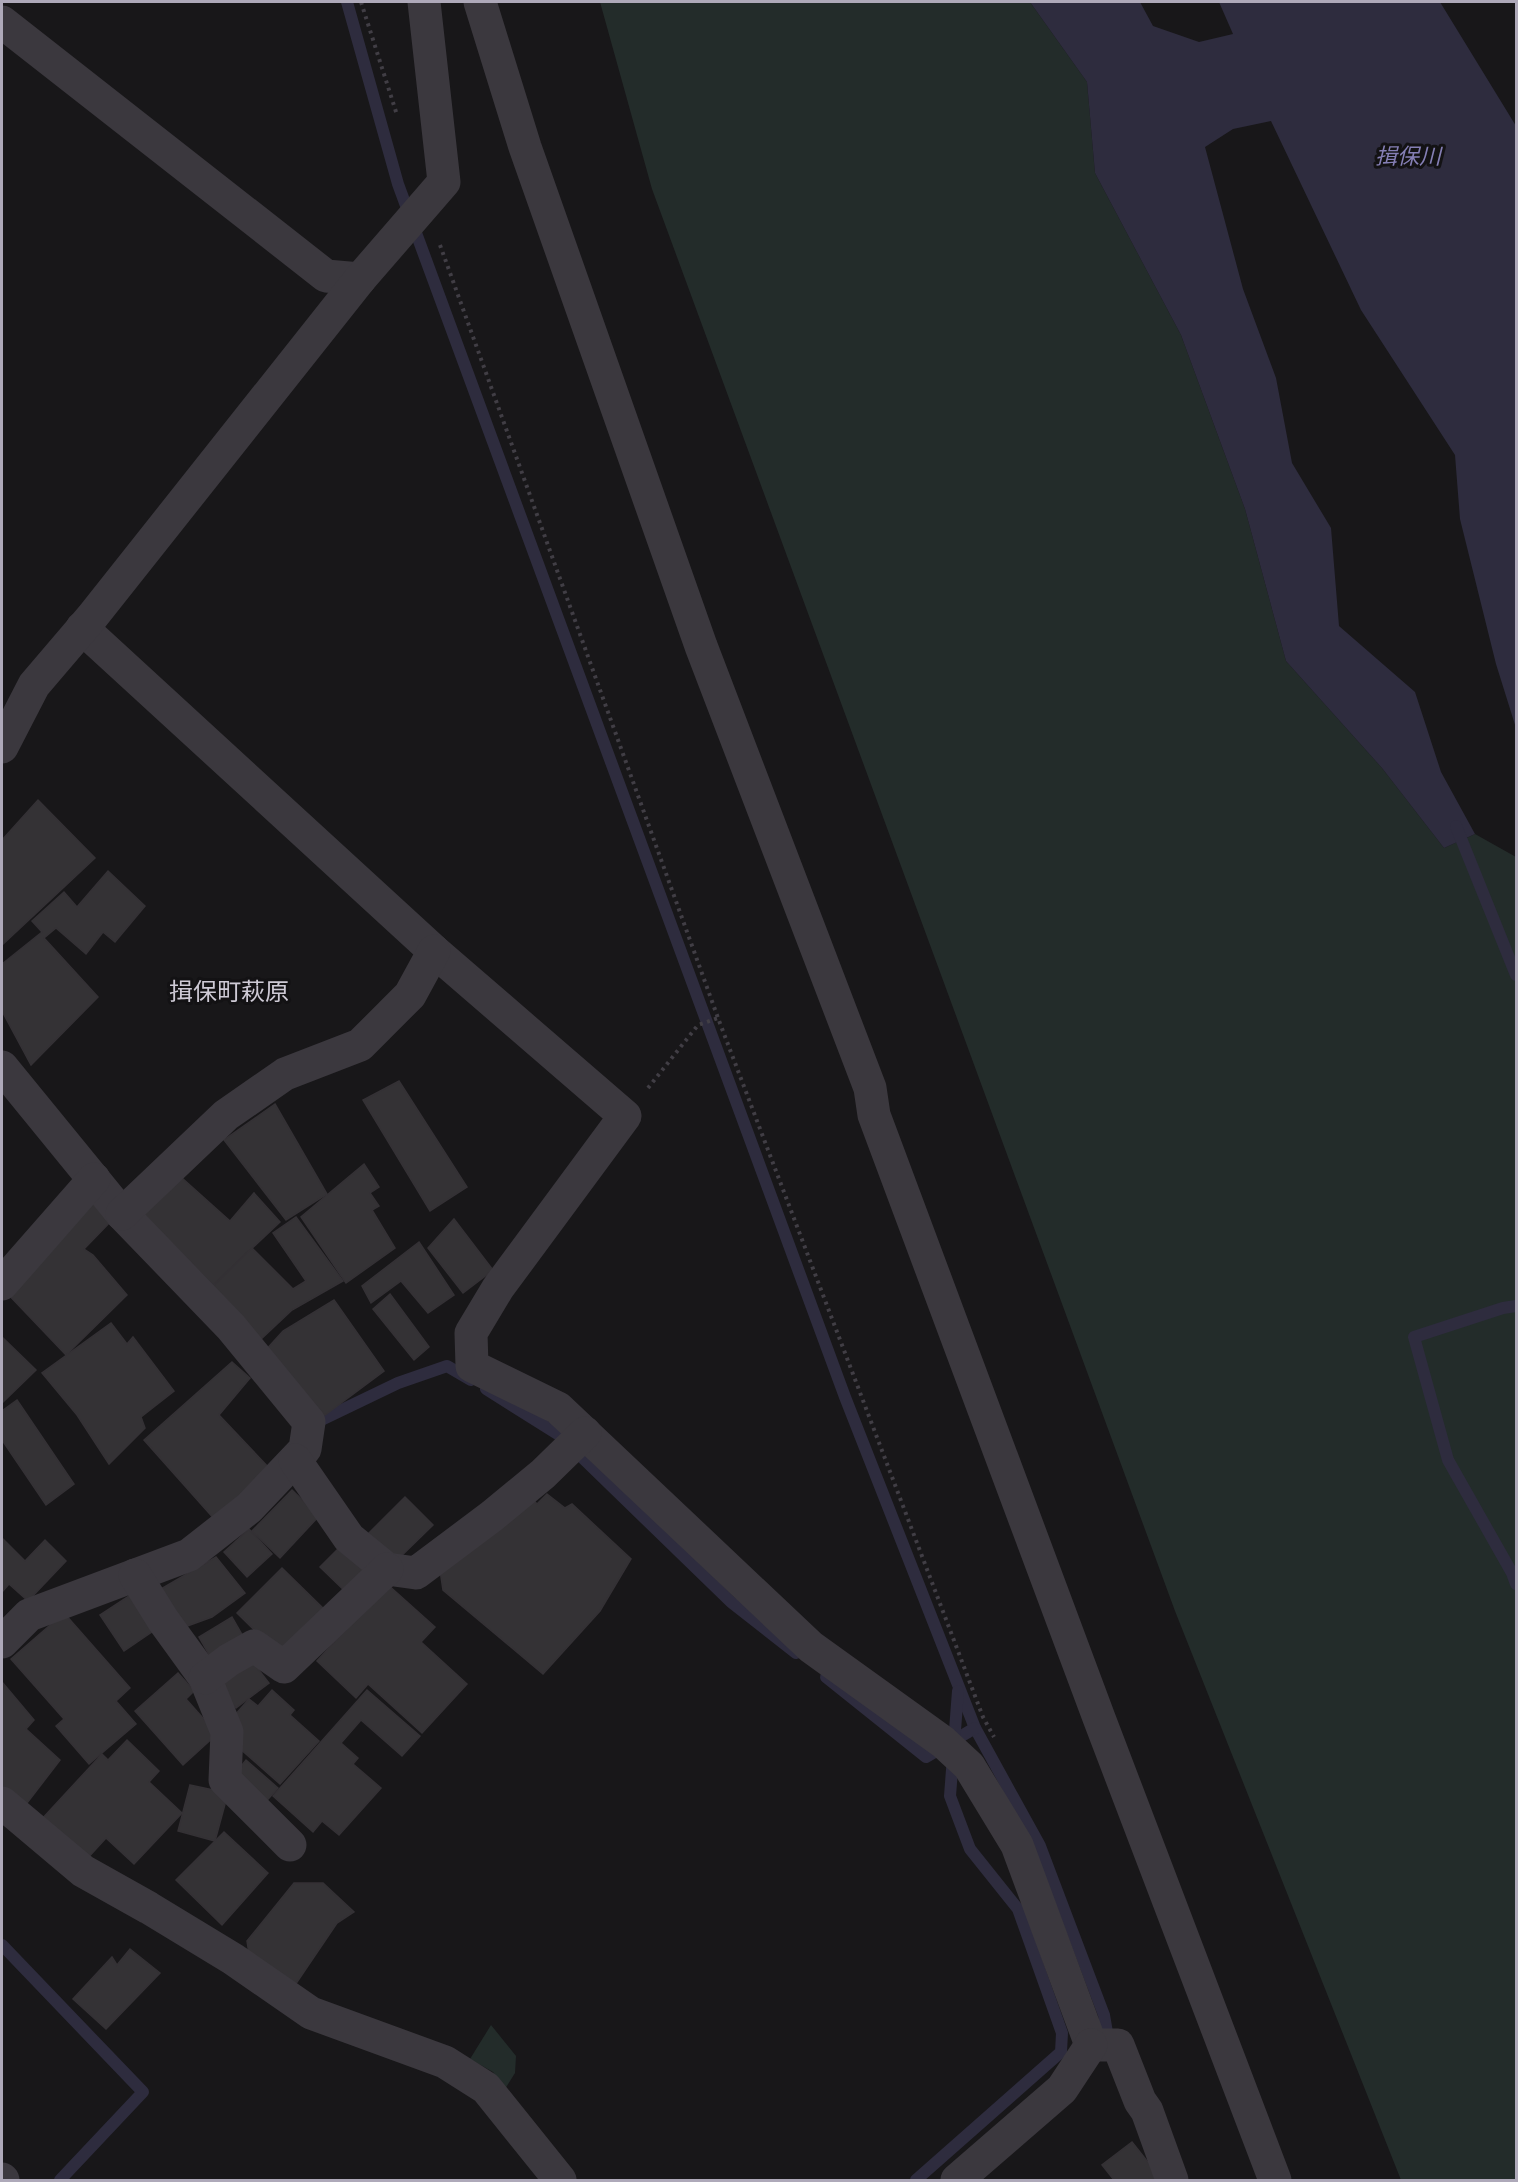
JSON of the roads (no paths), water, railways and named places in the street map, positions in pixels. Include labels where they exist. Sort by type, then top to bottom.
[{"type":"street","points":[[2,747],[34,685],[360,279],[444,182],[424,2]]},
{"type":"street","points":[[480,2],[525,147],[701,646],[870,1088],[874,1115],[1040,1562],[1275,2181]]},
{"type":"street","points":[[2,22],[326,276],[360,279]]},
{"type":"street","points":[[82,628],[434,951],[625,1116],[498,1288],[471,1333],[471,1366],[558,1408],[811,1647],[943,1742],[969,1766],[1017,1845],[1091,2045]]},
{"type":"street","points":[[122,1214],[226,1115],[285,1074],[360,1045],[410,995],[434,951]]},
{"type":"street","points":[[2,1067],[122,1214],[231,1326],[309,1422],[305,1449],[249,1508],[189,1555],[29,1615],[4,1635]]},
{"type":"street","points":[[2,1284],[94,1179]]},
{"type":"street","points":[[295,1460],[349,1538],[387,1569],[416,1573],[534,1481],[585,1433]]},
{"type":"street","points":[[205,1678],[229,1660],[254,1646],[284,1667],[387,1569]]},
{"type":"street","points":[[135,1575],[163,1620],[205,1678],[227,1732],[225,1780],[290,1845]]},
{"type":"street","points":[[2,1803],[83,1871],[233,1959],[311,2013],[445,2062],[486,2088],[560,2181]]},
{"type":"street","points":[[957,2181],[1062,2089],[1091,2045]]},
{"type":"street","points":[[1091,2045],[1118,2045],[1140,2101],[1147,2111],[1172,2181]]},
{"type":"water","name":"揖保川","points":[[1030,2],[1140,2],[1153,26],[1199,42],[1233,34],[1219,2],[1440,2],[1516,126],[1516,728],[1496,664],[1460,519],[1455,455],[1361,310],[1271,121],[1233,129],[1205,147],[1243,289],[1276,378],[1292,463],[1331,528],[1339,626],[1415,692],[1441,772],[1475,834],[1444,848],[1382,768],[1286,661],[1245,509],[1181,335],[1095,173],[1087,82]]},
{"type":"waterway","points":[[347,2],[398,184],[845,1397],[975,1728],[1040,1846],[1104,2015],[1109,2044]]},
{"type":"waterway","points":[[1456,826],[1516,975]]},
{"type":"waterway","points":[[1516,1306],[1503,1308],[1414,1337],[1448,1460],[1516,1584]]},
{"type":"waterway","points":[[313,1414],[319,1421],[398,1383],[447,1366],[471,1380]]},
{"type":"waterway","points":[[486,1389],[559,1435],[731,1602],[796,1653]]},
{"type":"waterway","points":[[826,1677],[926,1757],[975,1728]]},
{"type":"waterway","points":[[916,2180],[1061,2052],[1062,2033],[1018,1909],[970,1849],[950,1796],[958,1691]]},
{"type":"waterway","points":[[2,1945],[143,2092],[60,2180]]},
{"type":"district","name":"揖保町萩原","points":[[229,992]]}]
